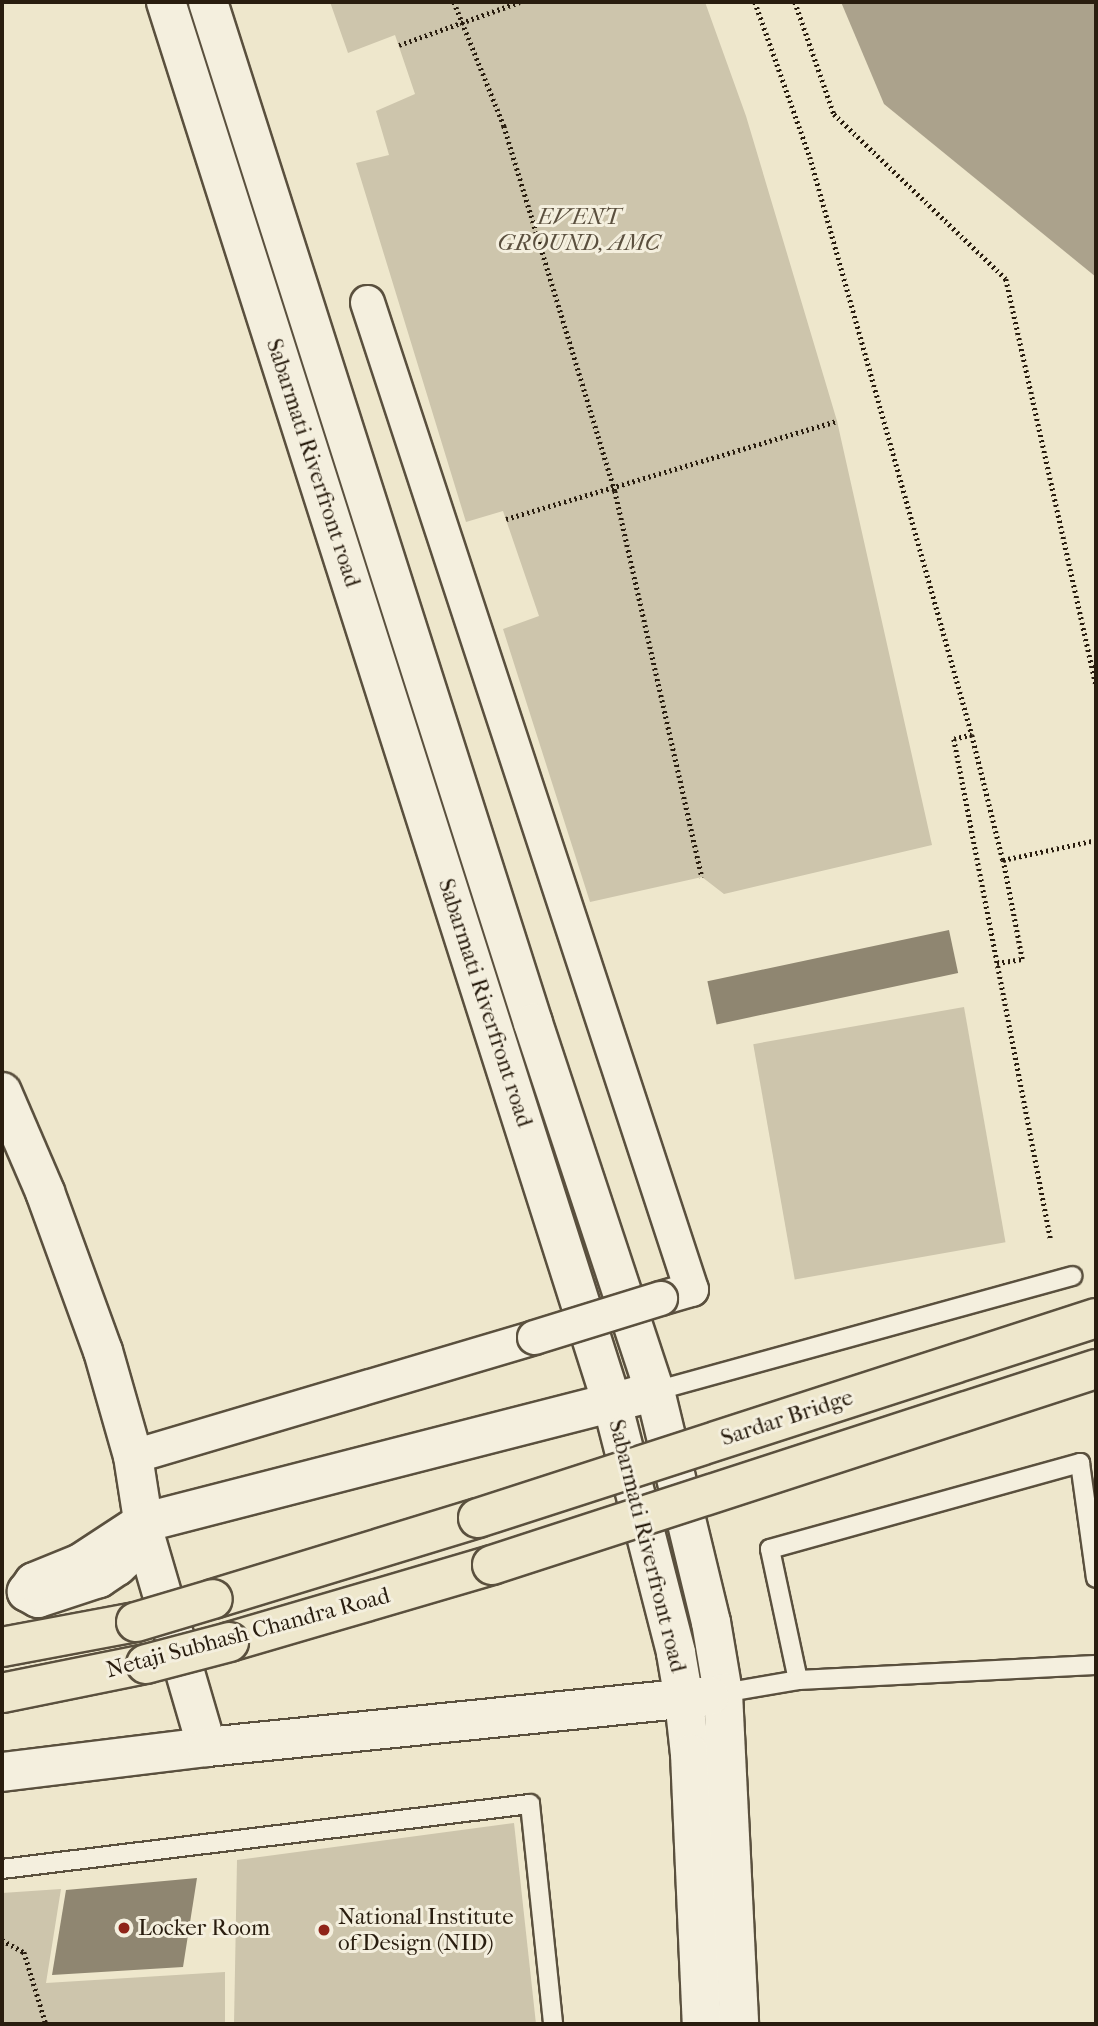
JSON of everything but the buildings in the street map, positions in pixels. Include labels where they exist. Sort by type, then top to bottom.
[{"type":"main road","name":"Sardar Bridge","points":[[478,1518],[1096,1318]]},
{"type":"main road","name":"Netaji Subhash Chandra Road","points":[[2,1693],[146,1664],[492,1565],[1096,1369]]},
{"type":"main road","name":"Netaji Subhash Chandra Road","points":[[2,1647],[136,1622],[478,1518]]},
{"type":"street","name":"Sabarmati Riverfront road","points":[[166,2],[612,1403],[676,1653],[684,1700],[690,1754],[702,2024]]},
{"type":"street","name":"Sabarmati Riverfront road","points":[[208,2],[525,997],[654,1391],[711,1622],[723,1693],[739,2024]]},
{"type":"street","points":[[134,1456],[691,1289],[367,302]]},
{"type":"street","points":[[2,1092],[45,1192],[98,1338],[134,1456],[144,1531],[207,1747]]},
{"type":"street","points":[[14,1594],[144,1531],[654,1391]]},
{"type":"street","points":[[2,1772],[207,1747],[684,1700],[723,1693]]},
{"type":"lane","points":[[654,1391],[1072,1276]]},
{"type":"lane","points":[[798,1680],[770,1549],[1080,1463],[1096,1578]]},
{"type":"lane","points":[[723,1693],[798,1680],[1096,1665]]},
{"type":"lane","points":[[2,1869],[530,1804],[553,2024]]},
{"type":"path","points":[[454,2],[503,126],[615,491],[702,877]]},
{"type":"path","points":[[399,46],[520,2]]},
{"type":"path","points":[[755,2],[810,156],[972,735],[1003,860],[1022,959],[997,963]]},
{"type":"path","points":[[795,2],[834,114],[1006,279],[1096,686]]},
{"type":"path","points":[[506,519],[837,421]]},
{"type":"path","points":[[972,735],[954,739],[1051,1241]]},
{"type":"path","points":[[1003,860],[1096,840]]},
{"type":"path","points":[[2,1940],[24,1952],[46,2024]]},
{"type":"green space","name":"EVENT GROUND, AMC","points":[[330,2],[705,2],[746,116],[837,421],[932,845],[724,894],[702,877],[590,902],[503,629],[539,616],[503,511],[466,522],[356,163],[389,155],[376,111],[415,94],[395,35],[348,53]]},
{"type":"green space","points":[[964,1007],[1006,1242],[795,1280],[753,1044]]},
{"type":"green space","points":[[514,1823],[536,2024],[234,2024],[237,1860]]},
{"type":"green space","points":[[61,1889],[46,1983],[225,1972],[225,2024],[2,2024],[2,1893]]},
{"type":"shaded area","points":[[841,2],[1096,2],[1096,277],[884,104]]},
{"type":"place","name":"Locker Room","points":[[124,1928]]},
{"type":"place","name":"National Institute of Design (NID)","points":[[324,1930]]}]
